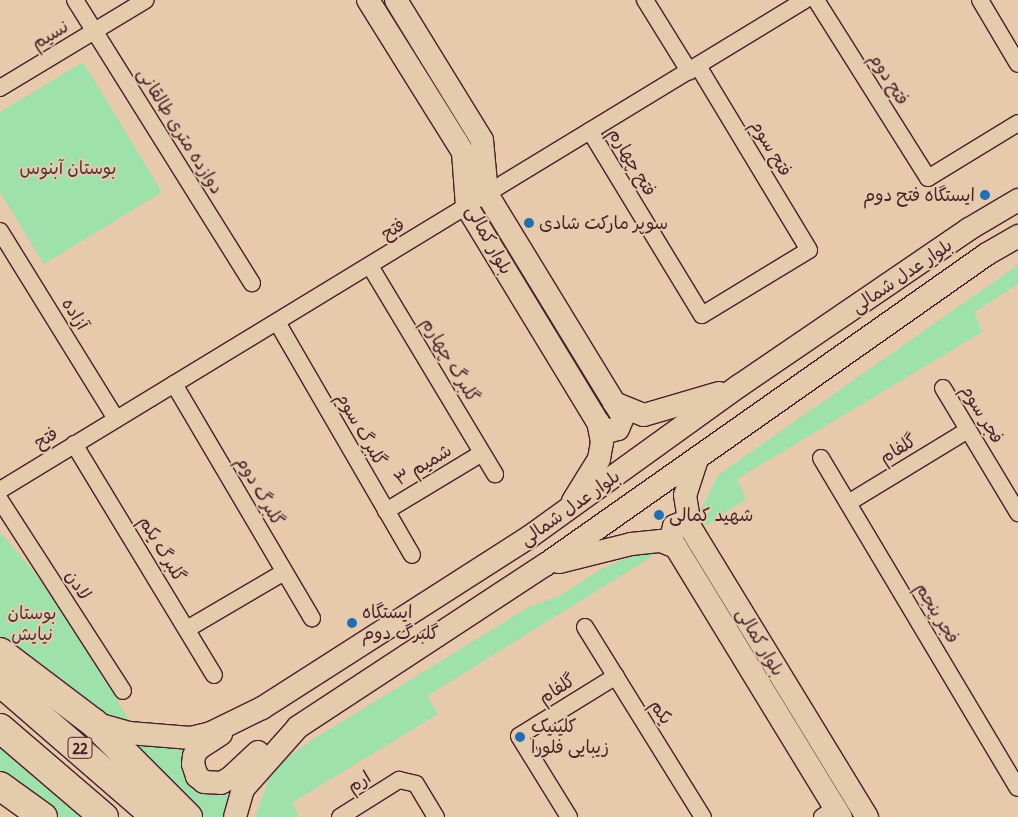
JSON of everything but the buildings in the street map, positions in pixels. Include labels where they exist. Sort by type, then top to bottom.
[{"type":"highway","points":[[0,652],[94,723],[188,817]]},
{"type":"highway","name":"22","points":[[0,682],[156,817]]},
{"type":"highway","name":"22","points":[[0,728],[104,817]]},
{"type":"highway","points":[[2,789],[43,817]]},
{"type":"main road","name":"بلوار کمالی","points":[[368,0],[463,152],[467,207],[600,424],[602,442],[598,459],[568,510]]},
{"type":"main road","name":"بلوار کمالی","points":[[396,0],[482,140],[488,194],[618,410]]},
{"type":"main road","name":"بلوار عدل شمالی","points":[[94,723],[128,733],[191,738],[211,733],[262,708],[568,510],[739,386],[969,230],[1018,200]]},
{"type":"main road","name":"بلوار عدل شمالی","points":[[235,817],[243,789],[298,726],[545,565],[1018,236]]},
{"type":"main road","points":[[600,424],[614,431],[622,425],[618,410],[644,415],[739,386]]},
{"type":"main road","name":"بلوار کمالی","points":[[697,458],[685,495],[690,527],[867,817]]},
{"type":"main road","points":[[545,565],[632,544],[661,541],[673,543],[674,526],[678,524],[690,527]]},
{"type":"main road","name":"بلوار کمالی","points":[[673,543],[832,814]]},
{"type":"main road","points":[[262,708],[198,749],[193,764],[197,776],[211,784],[221,783],[256,754],[298,726]]},
{"type":"street","name":"دوازده متری طالقانی","points":[[75,0],[252,283]]},
{"type":"street","name":"نسیم","points":[[0,88],[146,0]]},
{"type":"street","name":"فتح سوم","points":[[646,0],[810,250],[702,316]]},
{"type":"street","name":"فتح","points":[[0,490],[805,0]]},
{"type":"street","name":"فتح دوم","points":[[816,0],[928,178],[1018,123]]},
{"type":"street","points":[[980,0],[1018,64]]},
{"type":"street","name":"فتح چهارم","points":[[590,132],[702,316]]},
{"type":"street","name":"آزاده","points":[[0,231],[116,419]]},
{"type":"street","name":"گلبرگ چهارم","points":[[370,266],[495,474]]},
{"type":"street","name":"گلبرگ سوم","points":[[277,322],[412,555]]},
{"type":"street","name":"گلبرگ دوم","points":[[174,384],[312,618]]},
{"type":"street","name":"فجر سوم","points":[[943,388],[1018,513]]},
{"type":"street","name":"گلفام","points":[[848,503],[968,430]]},
{"type":"street","name":"گلبرگ یکم","points":[[74,444],[214,675]]},
{"type":"street","name":"شمیم ۳","points":[[386,511],[482,453]]},
{"type":"street","name":"فجر پنجم","points":[[821,458],[1018,788]]},
{"type":"street","name":"لادن","points":[[0,500],[123,691]]},
{"type":"street","points":[[187,629],[284,572]]},
{"type":"street","name":"یکم","points":[[585,627],[703,817]]},
{"type":"street","name":"گلفام","points":[[569,817],[519,736],[616,676]]},
{"type":"street","name":"ارم","points":[[340,817],[399,780],[416,784],[436,817]]},
{"type":"green space","name":"بوستان آبنوس","points":[[83,62],[162,192],[44,264],[0,192],[0,112]]},
{"type":"green space","points":[[1018,265],[1018,284],[975,312],[982,332],[737,479],[746,499],[706,526],[701,509],[718,475]]},
{"type":"green space","name":"بوستان نیایش","points":[[0,532],[35,573],[82,639],[132,726],[102,714],[0,641]]},
{"type":"green space","points":[[656,554],[427,696],[438,714],[293,802],[299,817],[255,817],[268,781],[283,761],[312,740],[529,607],[561,595],[601,569],[634,555]]},
{"type":"green space","points":[[108,733],[185,745],[183,759],[236,787],[227,817],[193,817]]},
{"type":"green space","points":[[0,742],[88,817],[57,817],[0,780]]},
{"type":"place","name":"ایستگاه فتح دوم","points":[[985,195]]},
{"type":"place","name":"سوپر مارکت شادی","points":[[529,223]]},
{"type":"place","name":"شهید کمالی","points":[[659,515]]},
{"type":"place","name":"ایستگاه گلبرگ دوم","points":[[352,623]]},
{"type":"place","name":"کلینیک زیبایی فلورا","points":[[520,737]]}]
